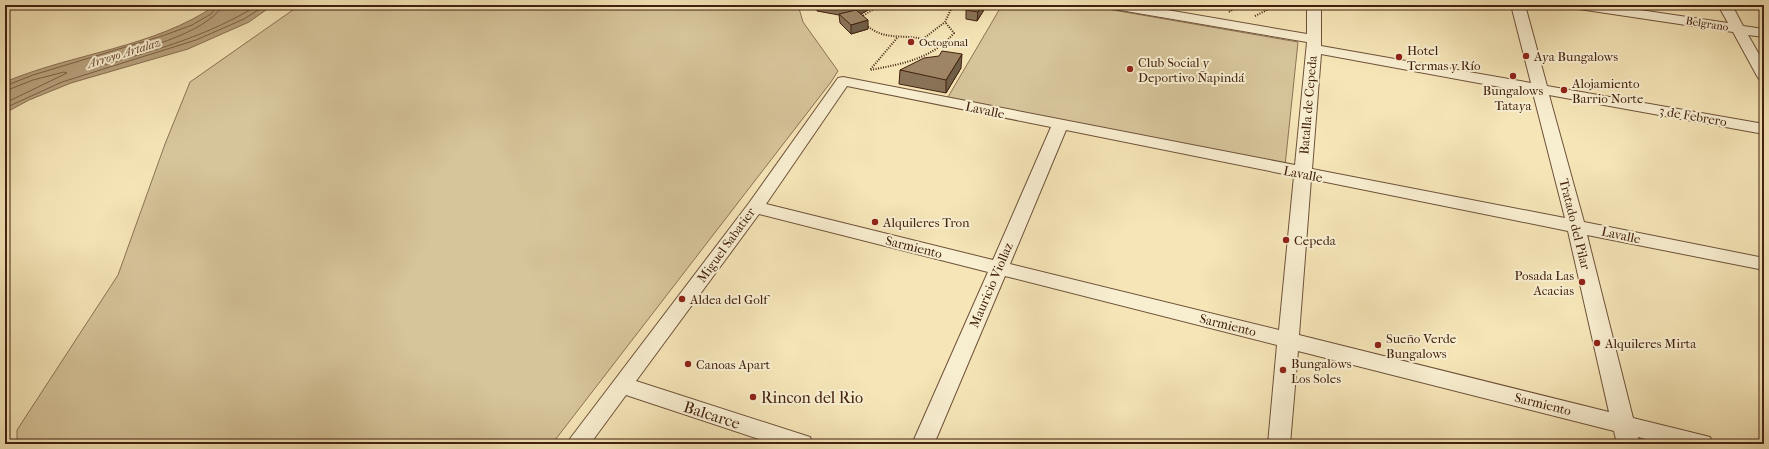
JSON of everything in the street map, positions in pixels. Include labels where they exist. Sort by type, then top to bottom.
[{"type":"street","name":"3 de Febrero","points":[[1114,5],[1539,89],[1764,129]]},
{"type":"street","name":"Batalla de Cepeda","points":[[1279,444],[1314,44],[1314,5]]},
{"type":"street","name":"Tratado del Pilar","points":[[1518,5],[1576,226],[1628,444]]},
{"type":"street","name":"Belgrano","points":[[1579,5],[1764,33]]},
{"type":"street","points":[[1725,5],[1764,76]]},
{"type":"street","name":"Lavalle","points":[[842,81],[1060,126],[1764,264]]},
{"type":"street","name":"Miguel Sabatier","points":[[577,444],[755,207],[842,81]]},
{"type":"street","name":"Mauricio Viollaz","points":[[923,444],[1060,126]]},
{"type":"street","name":"Sarmiento","points":[[755,207],[1702,444]]},
{"type":"street","name":"Balcarce","points":[[622,385],[802,444]]},
{"type":"path","points":[[858,18],[877,7],[875,5]]},
{"type":"path","points":[[948,5],[972,10]]},
{"type":"path","points":[[864,24],[876,35],[897,38],[904,36],[923,39],[945,22],[952,5]]},
{"type":"path","points":[[1235,13],[1228,12],[1240,5]]},
{"type":"path","points":[[1248,15],[1255,16],[1274,5],[1277,5]]},
{"type":"path","points":[[897,38],[870,70],[912,62],[934,53],[948,43],[954,33],[945,22]]},
{"type":"shaded area","points":[[300,5],[798,5],[803,22],[838,71],[552,444],[17,444],[17,430],[118,275],[165,144],[190,82]]},
{"type":"shaded area","name":"Club Social y Deportivo Ñapindá","points":[[1002,5],[1084,5],[1298,42],[1285,166],[948,97]]},
{"type":"water","name":"Arroyo Artalaz","points":[[216,5],[273,5],[249,22],[188,49],[71,83],[29,100],[5,113],[5,82],[31,72],[140,41],[192,19]]},
{"type":"building","points":[[970,5],[982,5],[978,12],[966,10]]},
{"type":"building","points":[[856,10],[868,20],[851,25],[839,14]]},
{"type":"building","points":[[942,51],[962,54],[946,80],[900,70],[924,58],[939,56]]},
{"type":"place","name":"Octogonal","points":[[911,42]]},
{"type":"place","name":"Aya Bungalows","points":[[1526,56]]},
{"type":"place","name":"Hotel Termas y Río","points":[[1399,57]]},
{"type":"place","name":"Club Social y Deportivo Ñapindá","points":[[1130,69]]},
{"type":"place","name":"Bungalows Tataya","points":[[1513,76]]},
{"type":"place","name":"Alojamiento Barrio Norte","points":[[1564,90]]},
{"type":"place","name":"Alquileres Tron","points":[[875,222]]},
{"type":"place","name":"Cepeda","points":[[1286,240]]},
{"type":"place","name":"Posada Las Acacias","points":[[1582,282]]},
{"type":"place","name":"Aldea del Golf","points":[[682,299]]},
{"type":"place","name":"Alquileres Mirta","points":[[1597,343]]},
{"type":"place","name":"Sueño Verde Bungalows","points":[[1378,345]]},
{"type":"place","name":"Canoas Apart","points":[[688,364]]},
{"type":"place","name":"Bungalows Los Soles","points":[[1283,370]]},
{"type":"place","name":"Rincon del Rio","points":[[753,397]]}]
